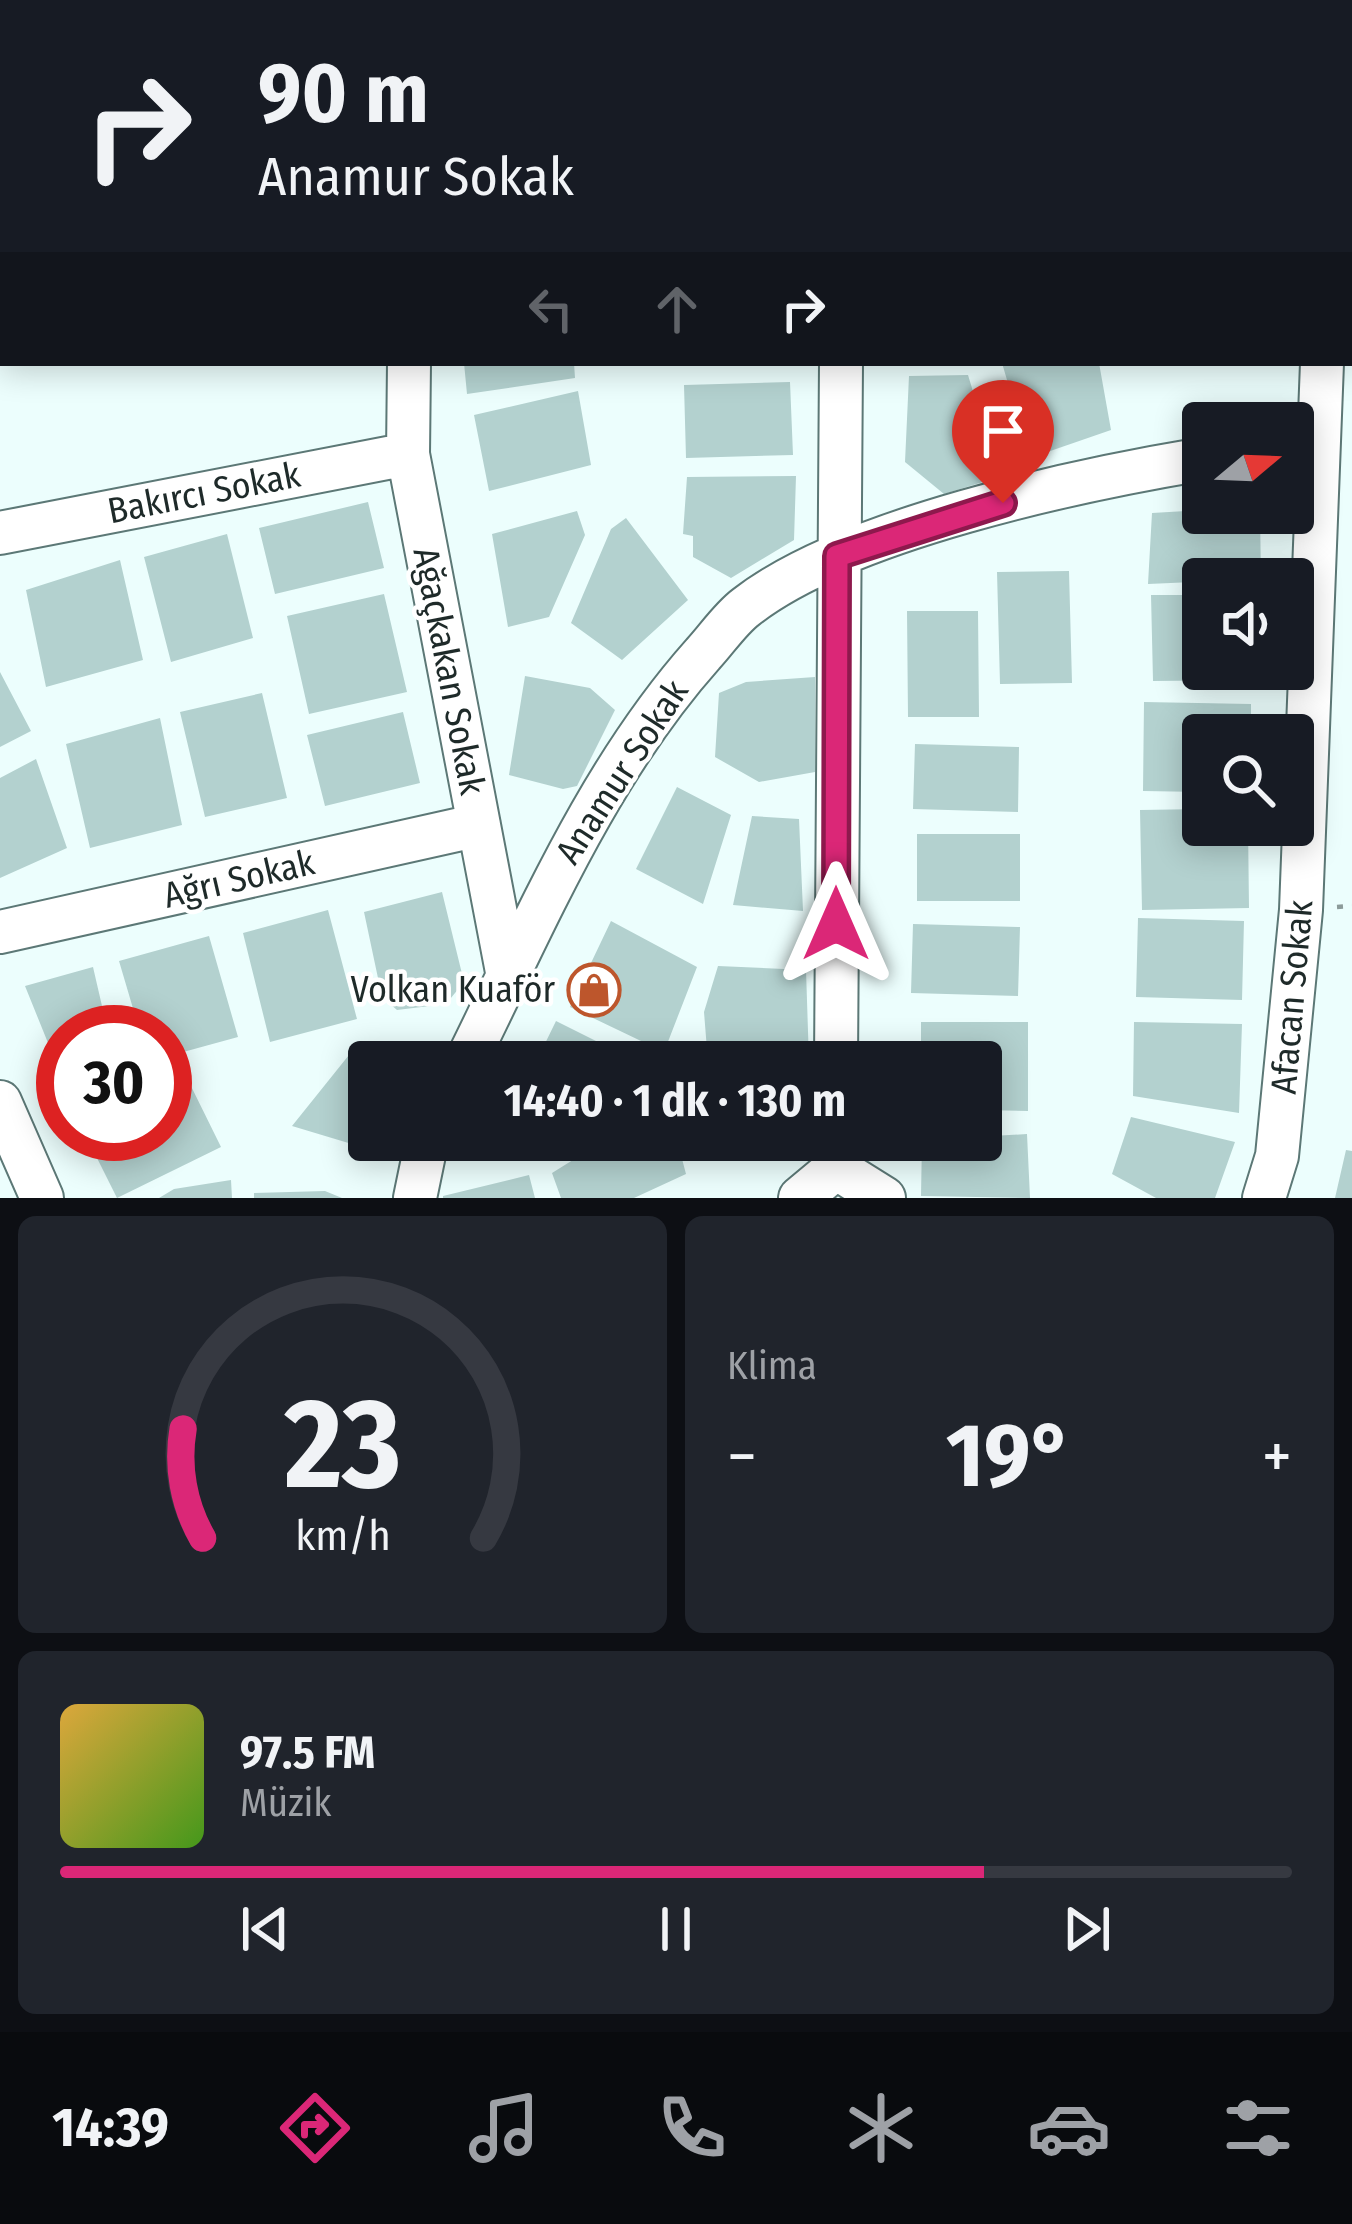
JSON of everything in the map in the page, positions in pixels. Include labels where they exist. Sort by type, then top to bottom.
[{"type":"street","name":"Ağaçkakan Sokak","points":[[409,366],[408,454],[508,977]]},
{"type":"street","points":[[836,1041],[841,366]]},
{"type":"street","name":"Afacan Sokak","points":[[1314,403],[1321,366]]},
{"type":"street","name":"Bakırcı Sokak","points":[[0,532],[408,454]]},
{"type":"street","name":"Anamur Sokak","points":[[476,1041],[557,868],[659,704],[746,607],[837,556],[1044,489],[1182,463]]},
{"type":"street","name":"Afacan Sokak","points":[[1264,1198],[1277,1156],[1301,910],[1305,534]]},
{"type":"street","name":"Ağrı Sokak","points":[[0,932],[479,825]]},
{"type":"street","points":[[0,1102],[42,1198]]},
{"type":"street","points":[[415,1198],[423,1161]]},
{"type":"street","points":[[800,1198],[830,1161]]},
{"type":"street","points":[[844,1161],[884,1198]]},
{"type":"building","points":[[464,366],[574,366],[575,378],[467,394]]},
{"type":"building","points":[[1003,366],[1100,366],[1111,430],[1030,458]]},
{"type":"building","points":[[968,375],[999,477],[944,494],[905,462],[909,376]]},
{"type":"building","points":[[790,382],[793,455],[686,458],[684,385]]},
{"type":"building","points":[[578,391],[591,465],[489,491],[474,415]]},
{"type":"building","points":[[796,476],[794,540],[731,578],[693,557],[693,536],[683,534],[687,477]]},
{"type":"building","points":[[368,502],[384,568],[275,594],[259,528]]},
{"type":"building","points":[[577,511],[585,535],[549,617],[508,627],[492,534]]},
{"type":"building","points":[[1182,511],[1182,534],[1260,534],[1261,558],[1182,558],[1182,582],[1148,584],[1152,513]]},
{"type":"building","points":[[626,518],[688,600],[622,660],[571,623],[611,529]]},
{"type":"building","points":[[227,534],[253,638],[171,662],[144,557]]},
{"type":"building","points":[[120,560],[143,660],[46,687],[26,590]]},
{"type":"building","points":[[1069,571],[1072,683],[1000,684],[997,572]]},
{"type":"building","points":[[384,594],[407,692],[309,714],[287,616]]},
{"type":"building","points":[[1151,595],[1182,595],[1182,681],[1153,681]]},
{"type":"building","points":[[907,611],[978,611],[979,717],[908,717]]},
{"type":"building","points":[[0,672],[31,731],[0,747]]},
{"type":"building","points":[[525,676],[590,688],[615,710],[577,786],[563,789],[509,775]]},
{"type":"building","points":[[815,677],[815,772],[759,782],[715,757],[719,693],[746,682]]},
{"type":"building","points":[[262,693],[287,798],[205,817],[180,712]]},
{"type":"building","points":[[1144,702],[1251,704],[1251,714],[1182,714],[1182,792],[1143,791]]},
{"type":"building","points":[[403,712],[420,783],[325,806],[307,735]]},
{"type":"building","points":[[160,718],[182,825],[90,848],[66,744]]},
{"type":"building","points":[[915,744],[1019,747],[1018,812],[913,809]]},
{"type":"building","points":[[36,759],[67,848],[0,878],[0,778]]},
{"type":"building","points":[[677,787],[731,815],[703,904],[636,869]]},
{"type":"building","points":[[1182,809],[1182,846],[1248,846],[1249,908],[1142,910],[1140,810]]},
{"type":"building","points":[[752,816],[799,819],[803,911],[733,905]]},
{"type":"building","points":[[917,834],[1020,834],[1020,901],[917,901]]},
{"type":"building","points":[[442,892],[464,982],[446,1004],[397,1010],[382,997],[364,912]]},
{"type":"building","points":[[328,910],[357,1019],[270,1042],[243,933]]},
{"type":"building","points":[[1138,918],[1244,921],[1242,1000],[1136,997]]},
{"type":"building","points":[[611,921],[697,967],[668,1041],[641,1041],[570,1007]]},
{"type":"building","points":[[913,924],[1020,927],[1018,996],[911,993]]},
{"type":"building","points":[[209,936],[238,1037],[192,1050],[192,1005],[132,1005],[119,961]]},
{"type":"building","points":[[718,966],[806,970],[808,1041],[706,1041],[704,1012]]},
{"type":"building","points":[[93,967],[102,1005],[36,1005],[36,1013],[25,986]]},
{"type":"building","points":[[556,1021],[596,1041],[546,1041]]},
{"type":"building","points":[[921,1022],[1028,1022],[1028,1111],[1002,1110],[1002,1041],[921,1041]]},
{"type":"building","points":[[1134,1022],[1242,1024],[1239,1113],[1133,1096]]},
{"type":"building","points":[[348,1056],[348,1143],[292,1126]]},
{"type":"building","points":[[192,1088],[221,1147],[117,1198],[98,1161],[192,1161]]},
{"type":"building","points":[[1131,1117],[1235,1142],[1215,1198],[1156,1198],[1112,1174]]},
{"type":"building","points":[[1027,1134],[1030,1198],[921,1196],[922,1161],[1002,1161],[1002,1135]]},
{"type":"building","points":[[1346,1150],[1352,1151],[1352,1198],[1335,1198]]},
{"type":"building","points":[[571,1161],[683,1161],[686,1174],[634,1198],[561,1198],[552,1173]]},
{"type":"building","points":[[529,1175],[535,1198],[443,1198],[443,1196]]},
{"type":"building","points":[[231,1180],[232,1198],[159,1198],[174,1189]]},
{"type":"building","points":[[325,1191],[342,1198],[254,1198],[254,1193]]},
{"type":"place","name":"Volkan Kuaför","points":[[594,990]]},
{"type":"route","points":[[836,924],[837,556],[1003,503]]}]
